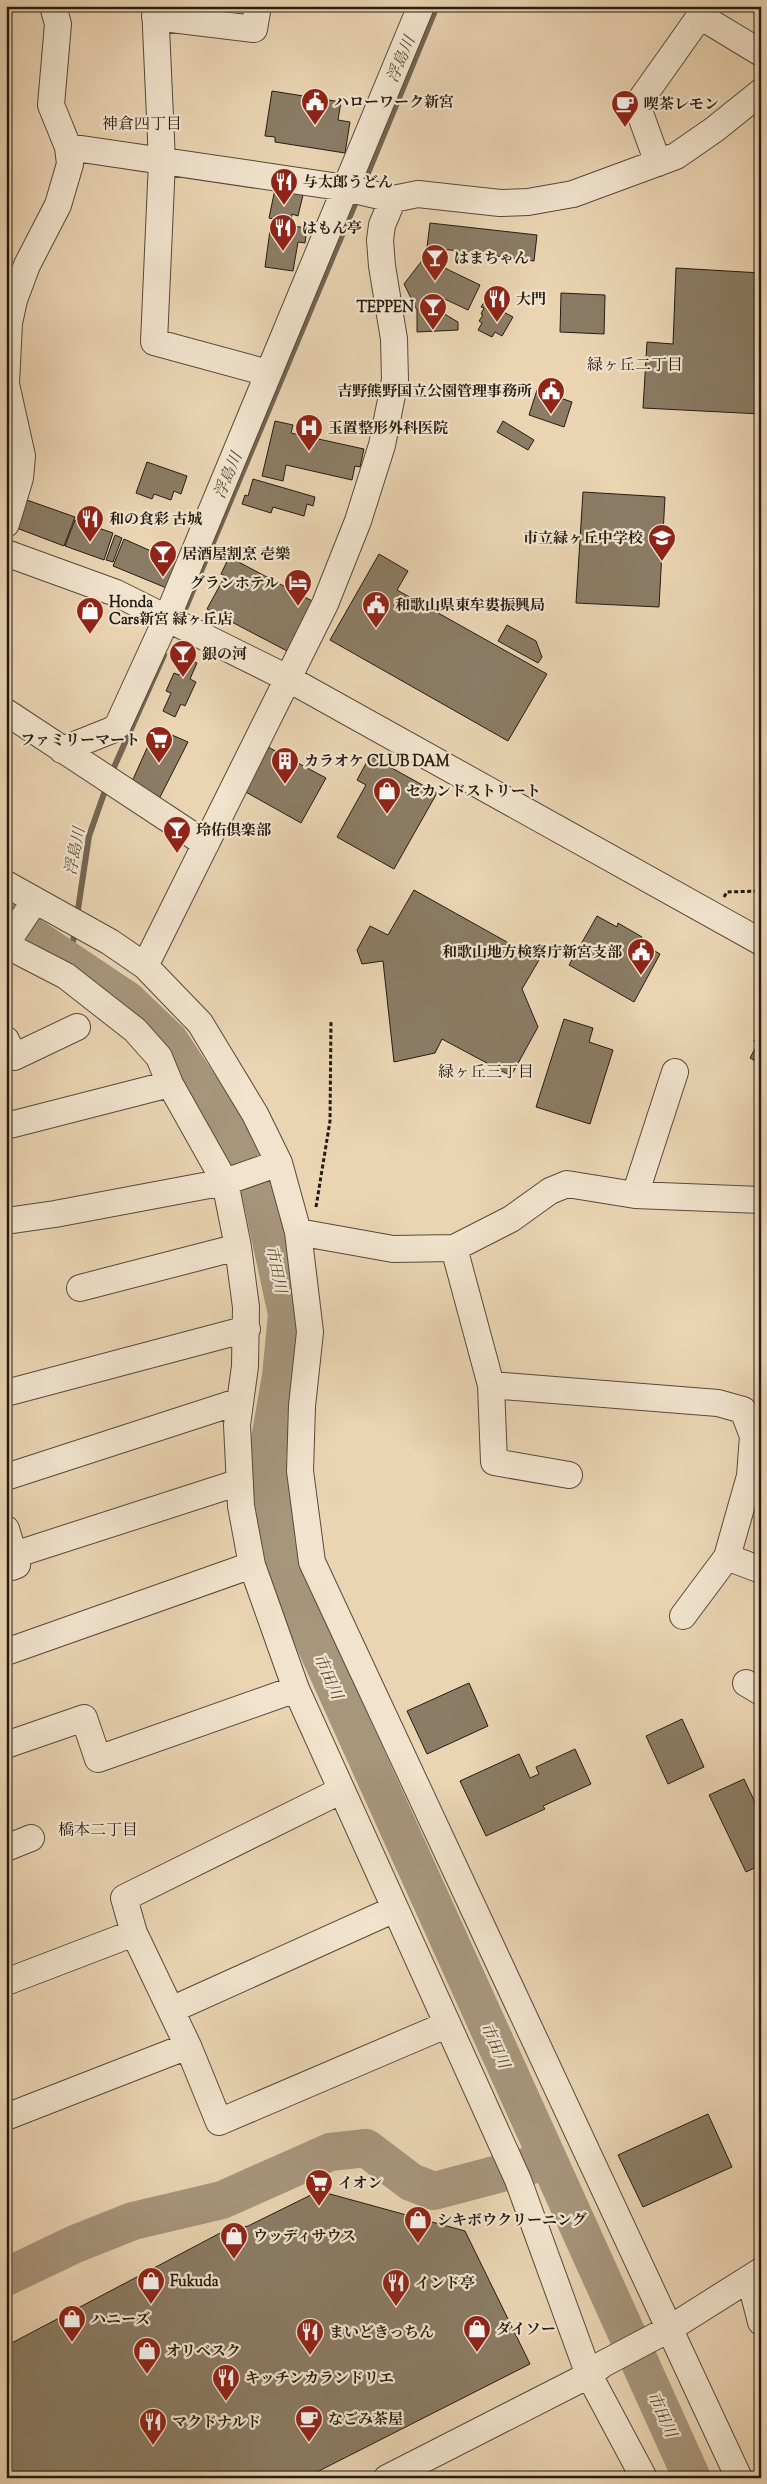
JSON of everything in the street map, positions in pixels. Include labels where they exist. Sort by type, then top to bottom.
[{"type":"street","points":[[6,524],[20,478],[22,456],[6,384],[9,323],[14,300],[27,265],[60,197],[70,164],[68,146],[51,105],[58,24],[53,6]]},
{"type":"street","points":[[258,6],[254,29],[155,12],[162,161],[154,342],[268,373]]},
{"type":"street","points":[[62,750],[112,730],[118,725],[167,618],[421,6]]},
{"type":"street","points":[[658,163],[637,105],[700,16],[761,53]]},
{"type":"street","points":[[68,146],[346,188],[393,199],[418,194],[500,203],[528,202],[573,194],[676,156],[761,92]]},
{"type":"street","points":[[145,966],[342,564],[358,520],[382,445],[395,380],[396,354],[382,266],[380,240],[382,226],[393,199]]},
{"type":"street","points":[[6,553],[86,581],[167,618],[286,678],[761,942]]},
{"type":"street","points":[[6,712],[206,844]]},
{"type":"street","points":[[6,884],[30,905],[110,942],[145,966],[200,1023],[255,1114],[279,1163],[305,1233],[310,1332],[302,1406],[300,1471],[312,1562],[739,2478]]},
{"type":"street","points":[[30,905],[6,945],[66,976],[135,1030],[159,1057],[170,1084],[225,1182],[238,1247],[247,1329],[237,1425],[241,1506],[252,1565],[296,1690],[340,1791],[513,2170],[596,2370],[644,2478]]},
{"type":"street","points":[[6,1040],[14,1057],[77,1027]]},
{"type":"street","points":[[635,1195],[676,1072]]},
{"type":"street","points":[[6,1126],[170,1084]]},
{"type":"street","points":[[6,1221],[55,1214],[225,1182],[279,1163]]},
{"type":"street","points":[[305,1233],[393,1249],[454,1248],[511,1220],[550,1191],[567,1184],[635,1195],[761,1200]]},
{"type":"street","points":[[80,1288],[238,1247]]},
{"type":"street","points":[[454,1248],[491,1385],[494,1462],[569,1475]]},
{"type":"street","points":[[6,1393],[247,1329]]},
{"type":"street","points":[[491,1385],[718,1403],[743,1410],[753,1436],[750,1476],[727,1557],[683,1616]]},
{"type":"street","points":[[6,1477],[240,1401]]},
{"type":"street","points":[[6,1529],[10,1561],[240,1482]]},
{"type":"street","points":[[727,1557],[761,1570]]},
{"type":"street","points":[[6,1652],[252,1565]]},
{"type":"street","points":[[6,1745],[84,1718],[98,1759],[296,1690]]},
{"type":"street","points":[[340,1791],[124,1898],[134,1933],[188,2046],[219,2122],[446,2025]]},
{"type":"street","points":[[6,1848],[31,1838]]},
{"type":"street","points":[[171,2010],[395,1909]]},
{"type":"street","points":[[6,1982],[134,1933]]},
{"type":"street","points":[[6,2118],[188,2046]]},
{"type":"street","points":[[386,2478],[596,2370],[669,2329],[755,2275],[761,2322]]},
{"type":"path","points":[[715,916],[727,892],[761,891]]},
{"type":"path","points":[[305,1233],[330,1121],[331,1021]]},
{"type":"building","points":[[272,91],[341,102],[338,120],[350,122],[345,153],[275,142],[275,137],[265,136]]},
{"type":"building","points":[[275,189],[303,195],[298,216],[292,214],[291,223],[269,218]]},
{"type":"building","points":[[271,223],[307,228],[305,243],[298,242],[293,271],[265,267]]},
{"type":"building","points":[[430,223],[537,235],[534,261],[427,247]]},
{"type":"building","points":[[424,258],[480,285],[468,310],[434,294],[436,309],[458,322],[458,330],[417,332],[417,310],[404,284]]},
{"type":"building","points":[[676,268],[761,273],[761,414],[643,408],[647,342],[673,344]]},
{"type":"building","points":[[561,293],[605,295],[604,334],[560,332]]},
{"type":"building","points":[[488,296],[499,302],[496,308],[513,317],[502,336],[495,332],[492,337],[478,330],[482,323],[479,321],[483,315],[481,314],[484,308],[481,307]]},
{"type":"building","points":[[537,390],[572,402],[564,427],[529,415]]},
{"type":"building","points":[[275,421],[293,425],[291,433],[364,449],[360,467],[355,466],[352,480],[286,465],[283,481],[262,476]]},
{"type":"building","points":[[503,421],[534,440],[528,450],[497,432]]},
{"type":"building","points":[[147,462],[187,476],[181,494],[174,491],[171,500],[154,494],[152,499],[136,493]]},
{"type":"building","points":[[253,479],[315,497],[313,506],[307,504],[304,516],[273,507],[271,513],[242,504],[245,495],[248,496]]},
{"type":"building","points":[[583,492],[665,497],[659,607],[576,603]]},
{"type":"building","points":[[24,499],[75,517],[64,546],[14,527]]},
{"type":"building","points":[[75,520],[113,533],[104,560],[65,546]]},
{"type":"building","points":[[115,535],[122,538],[113,562],[106,560]]},
{"type":"building","points":[[124,539],[178,563],[169,589],[113,566]]},
{"type":"building","points":[[379,554],[408,571],[397,590],[547,674],[508,741],[330,640]]},
{"type":"building","points":[[229,557],[316,603],[289,652],[207,609],[225,576],[221,574]]},
{"type":"building","points":[[507,625],[536,641],[542,657],[538,663],[498,641]]},
{"type":"building","points":[[186,658],[197,663],[190,679],[196,682],[185,706],[181,704],[175,717],[163,711],[171,693],[166,691],[174,673],[179,675]]},
{"type":"building","name":"ファミリーマート","points":[[156,728],[188,742],[159,799],[130,786]]},
{"type":"building","name":"カラオケ CLUB DAM","points":[[268,747],[326,778],[301,823],[244,791]]},
{"type":"building","name":"セカンドストリート","points":[[370,756],[437,793],[394,869],[337,837],[366,785],[357,780]]},
{"type":"building","points":[[414,890],[539,960],[522,989],[538,1027],[511,1076],[442,1039],[435,1053],[394,1062],[383,961],[362,964],[357,950],[370,926],[388,935]]},
{"type":"building","points":[[597,916],[617,927],[618,923],[642,937],[639,942],[660,954],[634,1002],[569,965]]},
{"type":"building","points":[[564,1019],[593,1028],[589,1042],[613,1050],[590,1124],[536,1107]]},
{"type":"building","points":[[761,1028],[761,1064],[750,1058],[758,1043],[754,1041]]},
{"type":"building","points":[[469,1683],[488,1726],[427,1754],[407,1711]]},
{"type":"building","points":[[682,1719],[704,1767],[668,1784],[646,1736]]},
{"type":"building","points":[[575,1749],[591,1784],[543,1806],[545,1809],[486,1836],[460,1781],[519,1754],[530,1778],[539,1774],[536,1767]]},
{"type":"building","points":[[744,1779],[761,1815],[761,1865],[746,1872],[709,1795]]},
{"type":"building","points":[[708,2114],[732,2167],[643,2207],[618,2155]]},
{"type":"building","points":[[319,2191],[465,2231],[530,2364],[305,2478],[8,2478],[6,2346],[224,2231],[248,2226]]},
{"type":"waterway","name":"浮島川","points":[[363,185],[437,6]]},
{"type":"waterway","name":"浮島川","points":[[186,607],[358,197]]},
{"type":"waterway","name":"浮島川","points":[[111,774],[164,655]]},
{"type":"waterway","name":"浮島川","points":[[77,916],[89,836],[107,785]]},
{"type":"waterway","name":"市田川","points":[[6,919],[127,1000],[169,1040],[229,1130],[261,1194],[287,1314],[281,1376],[267,1457],[281,1568],[692,2478]]},
{"type":"waterway","name":"浮島川","points":[[70,961],[75,929]]},
{"type":"waterway","points":[[6,2277],[75,2244],[133,2221],[222,2200],[330,2152],[366,2148],[411,2182],[434,2191],[547,2161]]},
{"type":"place","name":"ハローワーク新宮","points":[[315,126]]},
{"type":"place","name":"喫茶レモン","points":[[625,128]]},
{"type":"place","name":"与太郎うどん","points":[[284,206]]},
{"type":"place","name":"はもん亭","points":[[283,252]]},
{"type":"place","name":"はまちゃん","points":[[435,282]]},
{"type":"place","name":"大門","points":[[497,323]]},
{"type":"place","name":"TEPPEN","points":[[433,331]]},
{"type":"place","name":"吉野熊野国立公園管理事務所","points":[[551,415]]},
{"type":"place","name":"玉置整形外科医院","points":[[309,452]]},
{"type":"place","name":"和の食彩 古城","points":[[90,543]]},
{"type":"place","name":"市立緑ヶ丘中学校","points":[[662,562]]},
{"type":"place","name":"居酒屋割烹 壱樂","points":[[163,578]]},
{"type":"place","name":"グランホテル","points":[[298,607]]},
{"type":"place","name":"和歌山県東牟婁振興局","points":[[376,629]]},
{"type":"place","name":"Honda Cars新宮 緑ヶ丘店","points":[[90,635]]},
{"type":"place","name":"銀の河","points":[[183,678]]},
{"type":"place","name":"ファミリーマート","points":[[159,764]]},
{"type":"place","name":"カラオケ CLUB DAM","points":[[285,785]]},
{"type":"place","name":"セカンドストリート","points":[[387,815]]},
{"type":"place","name":"玲佑倶楽部","points":[[177,854]]},
{"type":"place","name":"和歌山地方検察庁新宮支部","points":[[641,976]]},
{"type":"place","name":"イオン","points":[[319,2207]]},
{"type":"place","name":"シキボウクリーニング","points":[[418,2244]]},
{"type":"place","name":"ウッディサウス","points":[[234,2260]]},
{"type":"place","name":"Fukuda","points":[[151,2305]]},
{"type":"place","name":"インド亭","points":[[396,2307]]},
{"type":"place","name":"ハニーズ","points":[[72,2343]]},
{"type":"place","name":"ダイソー","points":[[477,2353]]},
{"type":"place","name":"まいどきっちん","points":[[310,2356]]},
{"type":"place","name":"オリベスク","points":[[147,2375]]},
{"type":"place","name":"キッチンカランドリエ","points":[[226,2402]]},
{"type":"place","name":"なごみ茶屋","points":[[309,2443]]},
{"type":"place","name":"マクドナルド","points":[[153,2446]]},
{"type":"district","name":"神倉四丁目","points":[[142,123]]},
{"type":"district","name":"緑ヶ丘二丁目","points":[[635,364]]},
{"type":"district","name":"緑ヶ丘三丁目","points":[[486,1071]]},
{"type":"district","name":"橋本二丁目","points":[[98,1829]]}]
